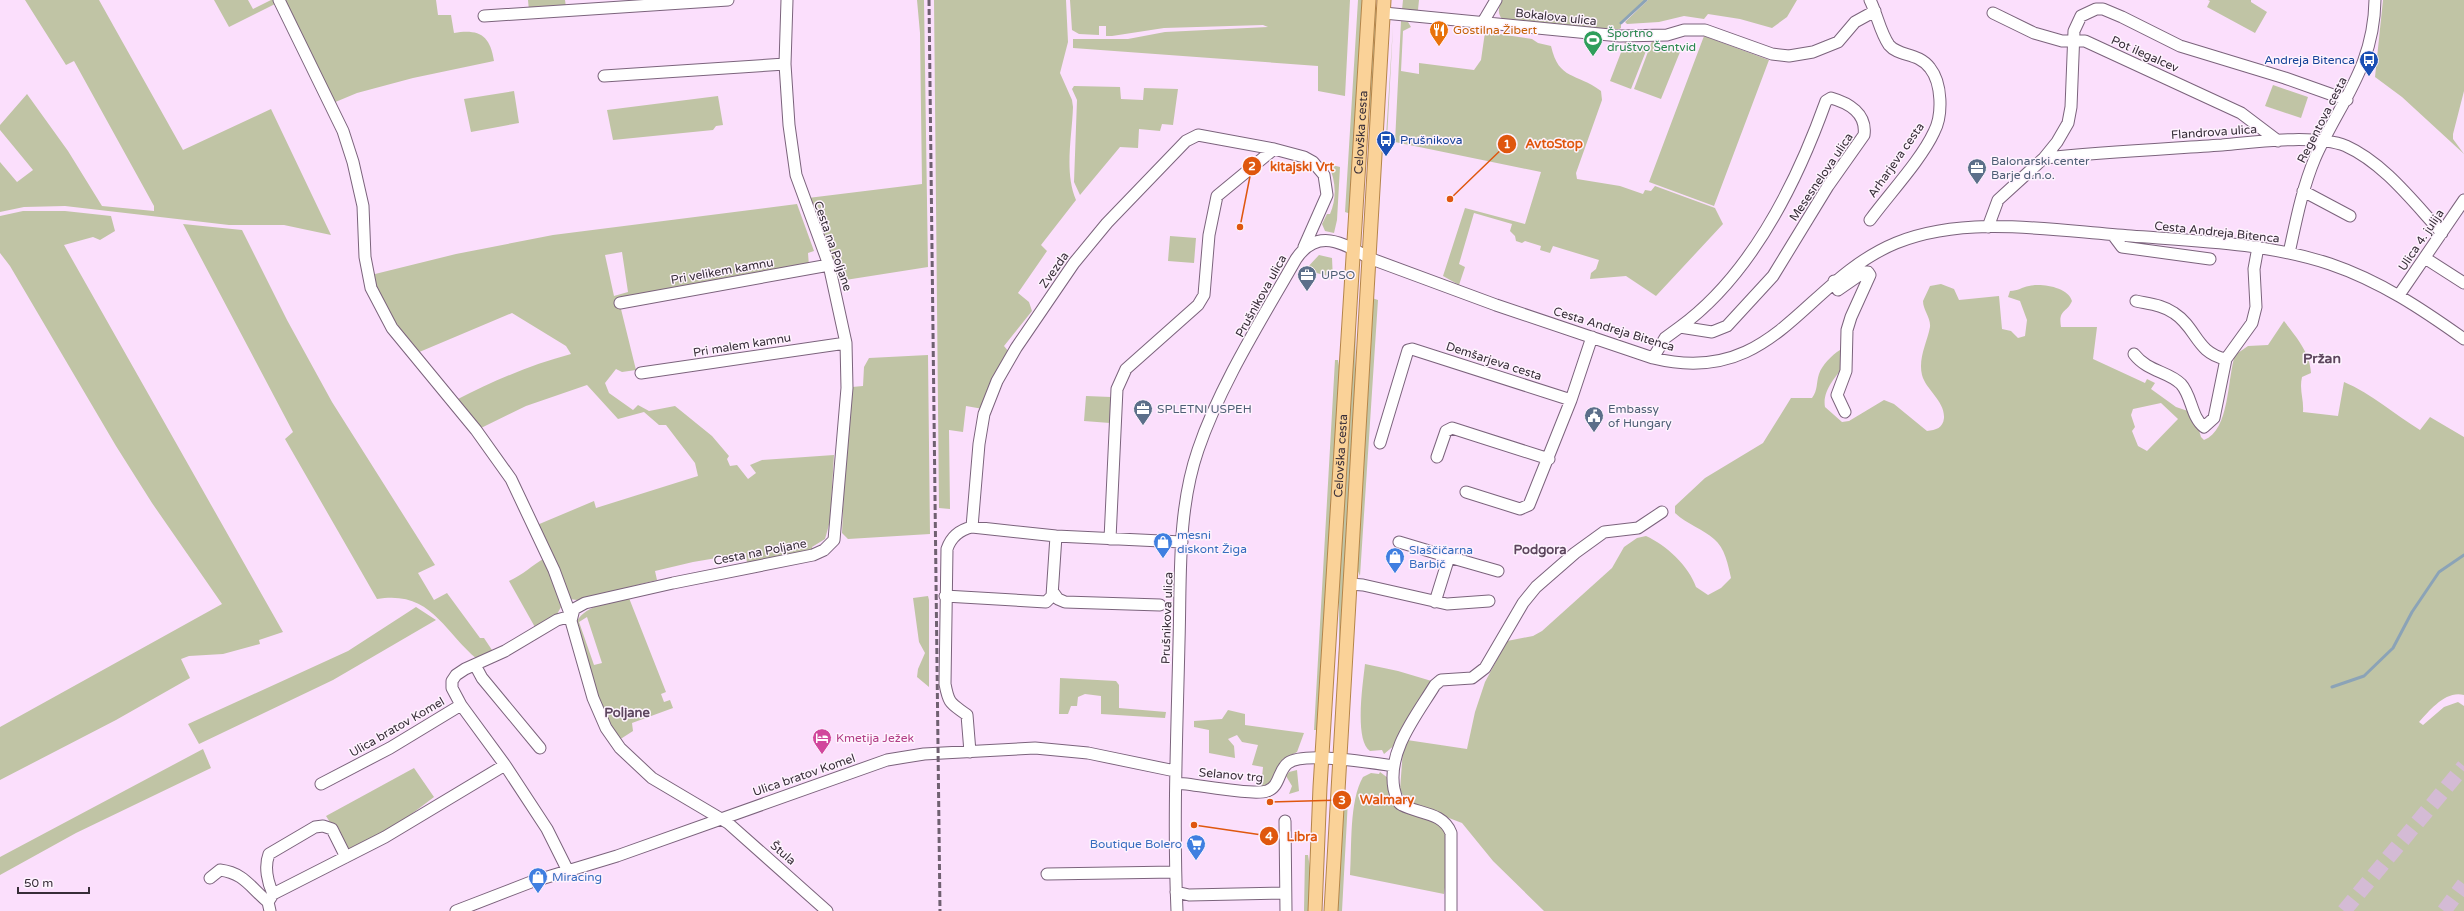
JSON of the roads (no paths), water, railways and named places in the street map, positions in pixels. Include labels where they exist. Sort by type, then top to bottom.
[{"type":"main road","name":"Celovška cesta","points":[[1315,911],[1353,249],[1369,0]]},
{"type":"main road","name":"Celovška cesta","points":[[1331,911],[1384,6]]},
{"type":"street","points":[[279,0],[343,131],[353,162],[363,206],[366,272],[380,308],[392,328],[476,430],[511,478],[554,570],[571,616],[573,633],[594,698],[611,737],[652,778],[719,818]]},
{"type":"street","points":[[484,16],[728,0]]},
{"type":"street","name":"Cesta na Poljane","points":[[571,616],[574,609],[585,603],[673,583],[800,559],[819,554],[829,547],[834,540],[837,530],[847,388],[846,343],[829,265],[796,175],[789,125],[785,64],[787,0]]},
{"type":"street","points":[[1483,22],[1496,0]]},
{"type":"street","name":"Arharjeva cesta","points":[[1870,0],[1890,45],[1901,52],[1918,57],[1930,68],[1938,79],[1940,100],[1935,131],[1870,220]]},
{"type":"street","name":"Regentova cesta","points":[[2289,253],[2303,191],[2323,141],[2360,74],[2368,48],[2375,0]]},
{"type":"street","name":"Bokalova ulica","points":[[1384,6],[1483,22],[1620,36],[1667,35],[1684,30],[1705,30],[1772,54],[1789,56],[1813,52],[1838,42],[1855,22],[1875,11]]},
{"type":"street","points":[[1988,227],[1998,200],[2044,158],[2057,142],[2070,118],[2073,82],[2072,42],[2077,22],[2084,13],[2096,9],[2103,9],[2180,46],[2285,78],[2347,100]]},
{"type":"street","name":"Pot ilegalcev","points":[[1993,13],[2034,33],[2072,42],[2079,40],[2085,41],[2241,113],[2278,141]]},
{"type":"street","points":[[604,76],[785,64]]},
{"type":"street","name":"Mesesnelova ulica","points":[[1653,358],[1665,338],[1697,313],[1750,256],[1800,168],[1826,101],[1831,98],[1851,107],[1862,117],[1865,126],[1864,135],[1828,186],[1773,276],[1727,326],[1720,330],[1704,331],[1680,327]]},
{"type":"street","name":"Zvezda","points":[[972,527],[977,458],[984,414],[997,382],[1016,348],[1074,263],[1107,223],[1191,137],[1198,135],[1274,149],[1304,157],[1313,162],[1324,175],[1327,195],[1304,247]]},
{"type":"street","name":"Flandrova ulica","points":[[2044,158],[2278,141],[2323,141],[2345,146],[2363,155],[2388,176],[2442,233]]},
{"type":"street","points":[[1110,539],[1117,389],[1126,369],[1198,305],[1204,295],[1209,235],[1217,196],[1274,149]]},
{"type":"street","points":[[2303,191],[2350,216]]},
{"type":"street","name":"Ulica 4. julija","points":[[2399,295],[2464,200]]},
{"type":"street","name":"Cesta Andreja Bitenca","points":[[1369,258],[1460,292],[1653,358],[1677,362],[1699,363],[1723,360],[1746,352],[1779,332],[1834,281],[1868,257],[1912,237],[1941,230],[1988,227],[2113,235],[2258,247],[2289,253],[2336,266],[2399,295],[2464,339]]},
{"type":"street","points":[[2113,235],[2122,247],[2210,260]]},
{"type":"street","points":[[1304,247],[1320,240],[1353,249],[1369,258]]},
{"type":"street","name":"Prušnikova ulica","points":[[1177,911],[1175,872],[1175,772],[1182,542],[1187,488],[1211,414],[1304,247]]},
{"type":"street","points":[[2134,354],[2147,366],[2180,383],[2190,396],[2199,423],[2204,427],[2214,418],[2226,359],[2252,323],[2256,307],[2254,269],[2258,247]]},
{"type":"street","points":[[2424,258],[2464,283]]},
{"type":"street","name":"Pri velikem kamnu","points":[[620,303],[829,265]]},
{"type":"street","points":[[1834,281],[1838,290],[1864,272],[1868,272],[1870,275],[1857,301],[1847,330],[1846,371],[1837,395],[1844,412]]},
{"type":"street","points":[[2136,301],[2159,305],[2175,313],[2186,324],[2204,351],[2215,357],[2226,359]]},
{"type":"street","points":[[1466,492],[1520,509],[1529,505],[1549,459],[1592,337]]},
{"type":"street","name":"Pri malem kamnu","points":[[641,373],[846,343]]},
{"type":"street","name":"Demšarjeva cesta","points":[[1380,443],[1408,350],[1412,349],[1571,400]]},
{"type":"street","points":[[1437,457],[1446,431],[1452,428],[1549,459]]},
{"type":"street","points":[[1451,911],[1451,832],[1442,820],[1399,802],[1394,784],[1394,766],[1408,728],[1435,685],[1441,680],[1472,678],[1485,668],[1524,603],[1536,588],[1575,553],[1604,532],[1638,528],[1662,512]]},
{"type":"street","points":[[970,752],[967,715],[953,706],[948,699],[945,684],[946,549],[949,543],[961,530],[972,527],[1056,536],[1182,542]]},
{"type":"street","points":[[946,596],[1046,602],[1050,600],[1052,592],[1056,536]]},
{"type":"street","points":[[1399,542],[1498,571]]},
{"type":"street","points":[[1436,602],[1449,557]]},
{"type":"street","points":[[1350,584],[1363,585],[1447,604],[1489,600]]},
{"type":"street","points":[[1052,592],[1058,599],[1065,602],[1160,605]]},
{"type":"street","points":[[461,705],[453,691],[452,681],[456,675],[505,651],[557,620],[571,616]]},
{"type":"street","points":[[474,665],[482,678],[540,748]]},
{"type":"street","name":"Ulica bratov Komel","points":[[321,784],[390,748],[461,705],[505,765],[547,829],[568,872]]},
{"type":"street","name":"Ulica bratov Komel","points":[[462,910],[531,882],[617,856],[719,818],[887,760],[924,754],[1035,748],[1088,753],[1175,772]]},
{"type":"street","name":"Selanov trg","points":[[1176,783],[1255,792],[1267,791],[1274,786],[1286,764],[1292,760],[1323,757],[1394,766]]},
{"type":"street","points":[[271,902],[346,857],[385,837],[505,765]]},
{"type":"street","name":"Štula","points":[[719,818],[736,830],[827,911]]},
{"type":"street","points":[[1285,821],[1286,911]]},
{"type":"street","points":[[271,902],[267,874],[267,860],[269,854],[315,828],[323,826],[332,829],[346,857]]},
{"type":"street","points":[[210,878],[220,870],[232,871],[242,876],[271,902]]},
{"type":"street","points":[[1047,874],[1175,872]]},
{"type":"street","points":[[1176,892],[1189,895],[1285,893]]},
{"type":"waterway","points":[[1621,23],[1646,0]]},
{"type":"waterway","points":[[2332,687],[2364,676],[2393,648],[2412,612],[2439,572],[2464,555]]},
{"type":"tunnel","points":[[2344,911],[2464,766]]},
{"type":"tunnel","points":[[2444,911],[2464,884]]},
{"type":"railway","points":[[929,0],[940,911]]},
{"type":"place","name":"Gostilna Žibert","points":[[1439,47]]},
{"type":"place","name":"Športno društvo Šentvid","points":[[1593,57]]},
{"type":"place","name":"Andreja Bitenca","points":[[2369,77]]},
{"type":"place","name":"Prušnikova","points":[[1386,157]]},
{"type":"place","name":"Balonarski center Barje d.n.o.","points":[[1977,185]]},
{"type":"place","name":"AvtoStop","points":[[1450,199]]},
{"type":"place","name":"kitajski Vrt","points":[[1240,227]]},
{"type":"place","name":"UPSO","points":[[1307,292]]},
{"type":"place","name":"SPLETNI USPEH","points":[[1143,426]]},
{"type":"place","name":"Embassy of Hungary","points":[[1594,433]]},
{"type":"place","name":"mesni diskont Žiga","points":[[1163,559]]},
{"type":"place","name":"Slaščičarna Barbič","points":[[1395,574]]},
{"type":"place","name":"Kmetija Ježek","points":[[822,755]]},
{"type":"place","name":"Walmary","points":[[1270,802]]},
{"type":"place","name":"Libra","points":[[1194,825]]},
{"type":"place","name":"Boutique Bolero","points":[[1196,861]]},
{"type":"place","name":"Miracing","points":[[538,894]]},
{"type":"district","name":"Pržan","points":[[2322,358]]},
{"type":"district","name":"Podgora","points":[[1540,550]]},
{"type":"district","name":"Poljane","points":[[627,713]]}]
